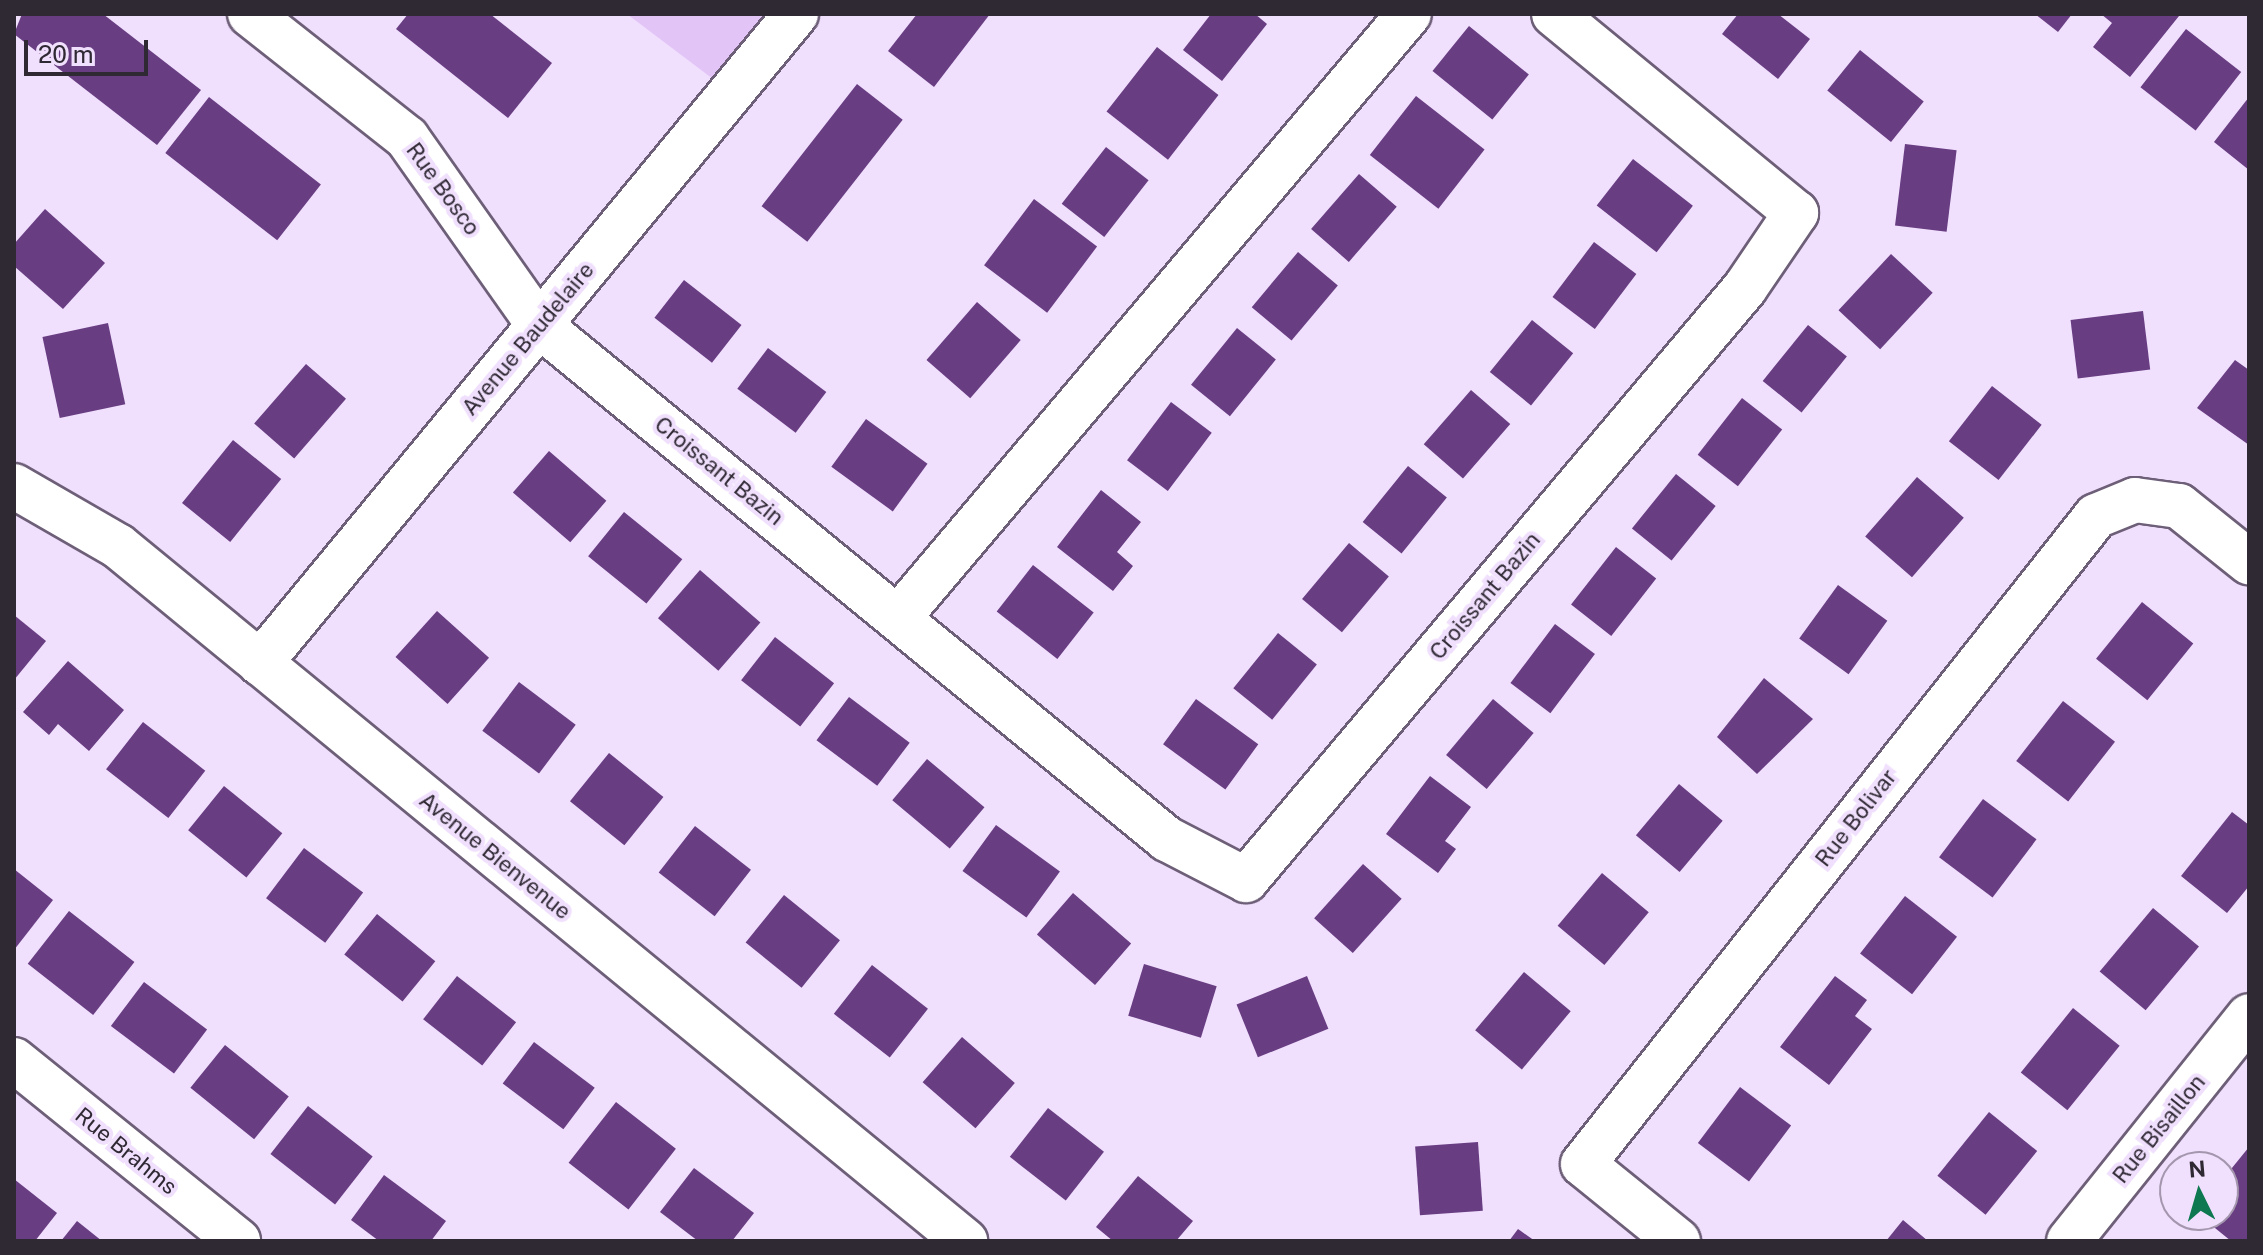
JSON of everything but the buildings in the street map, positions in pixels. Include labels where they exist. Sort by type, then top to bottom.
[{"type":"street","name":"Rue Bosco","points":[[250,14],[407,138],[539,325]]},
{"type":"street","name":"Avenue Baudelaire","points":[[260,663],[796,14]]},
{"type":"street","points":[[898,618],[1409,14]]},
{"type":"street","name":"Croissant Bazin","points":[[539,325],[1167,839],[1246,880],[1745,288],[1796,213],[1554,14]]},
{"type":"street","name":"Avenue Bienvenue","points":[[14,486],[118,546],[965,1241]]},
{"type":"street","name":"Rue Bolivar","points":[[1678,1241],[1583,1164],[2096,516],[2135,500],[2179,506],[2249,562]]},
{"type":"street","name":"Rue Bisaillon","points":[[2069,1241],[2249,1016]]},
{"type":"street","name":"Rue Brahms","points":[[14,1060],[238,1241]]},
{"type":"shaded area","points":[[627,14],[777,14],[721,85]]}]
